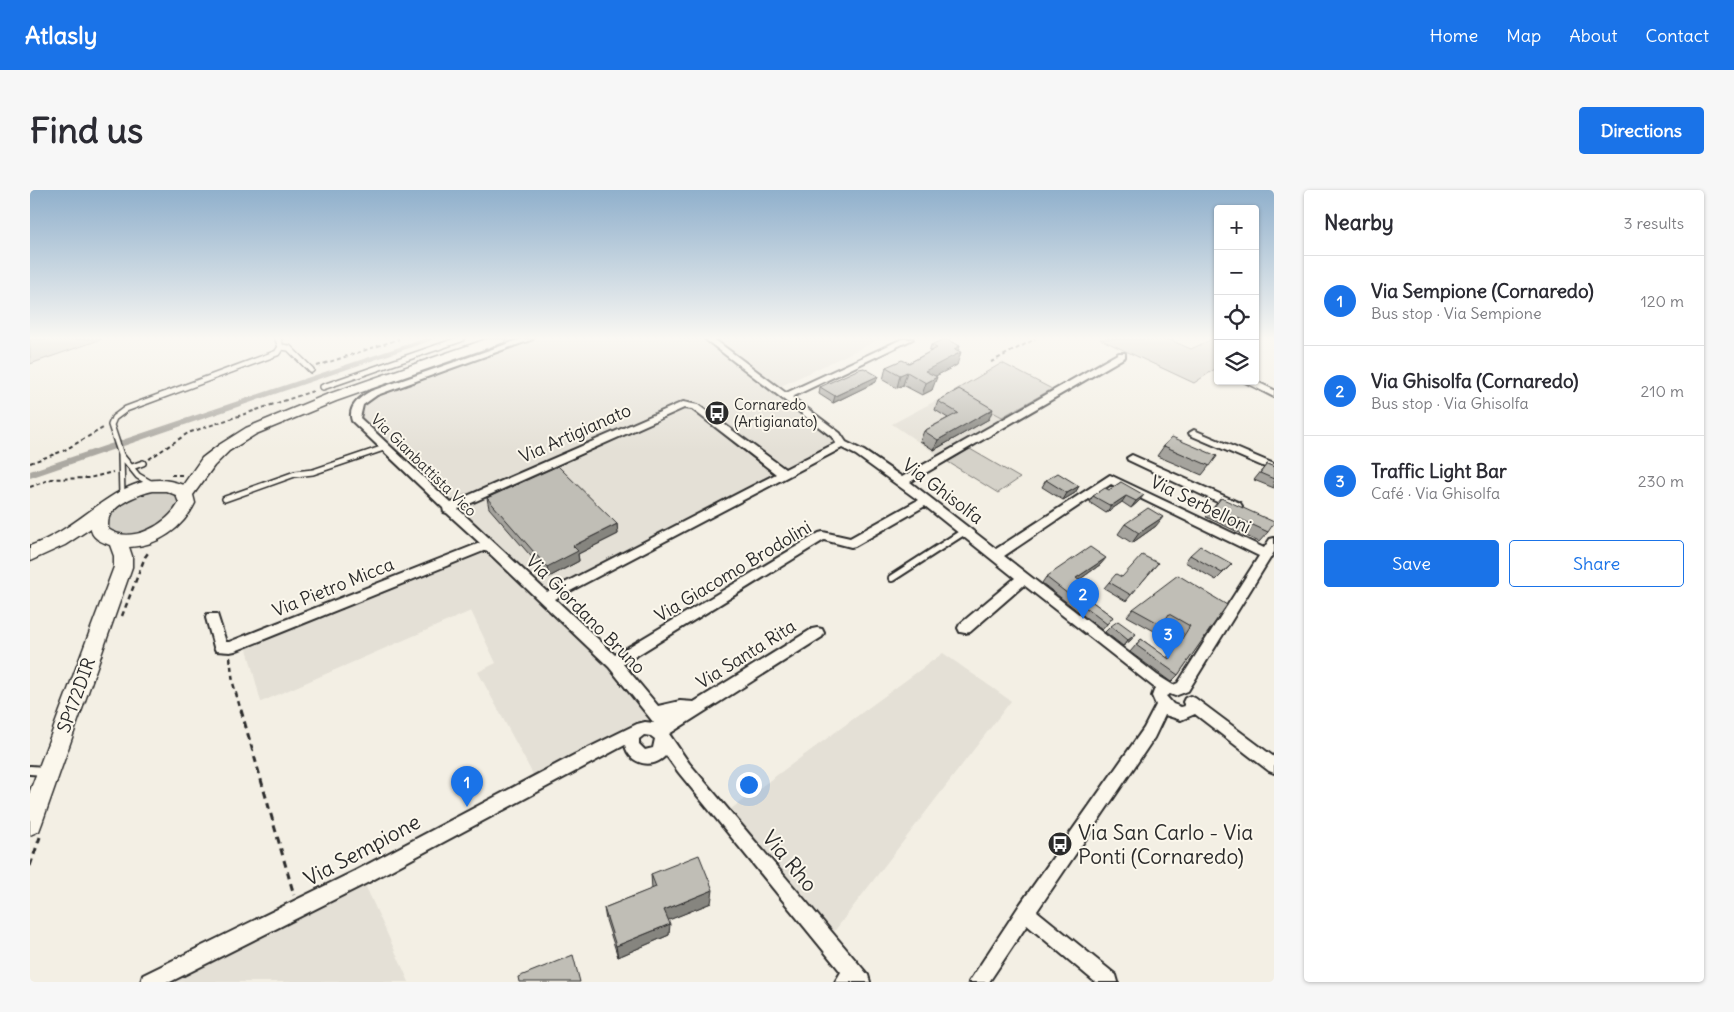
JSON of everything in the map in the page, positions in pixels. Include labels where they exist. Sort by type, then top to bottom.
[{"type":"main road","points":[[30,555],[67,535],[116,500],[136,490],[161,481],[189,477],[237,439],[274,420],[396,376]]},
{"type":"main road","points":[[122,567],[142,545],[156,539],[184,512],[187,503],[185,494],[189,477]]},
{"type":"main road","points":[[161,481],[185,494]]},
{"type":"main road","points":[[116,500],[101,514],[98,522],[99,531],[110,538],[123,556],[122,567]]},
{"type":"main road","points":[[30,555],[77,542],[110,538],[156,539]]},
{"type":"main road","name":"SP172DIR","points":[[36,828],[39,771],[122,567]]},
{"type":"street","name":"Via Gianbattista Vico","points":[[426,376],[364,398],[357,405],[354,413],[355,419],[487,545]]},
{"type":"street","name":"Via Ghisolfa","points":[[757,376],[836,435],[842,444],[860,453],[902,482],[1175,696],[1214,721],[1274,766]]},
{"type":"street","points":[[785,397],[830,376]]},
{"type":"street","points":[[902,482],[1086,376]]},
{"type":"street","points":[[1256,385],[1274,394]]},
{"type":"street","name":"Via Artigianato","points":[[448,509],[687,404],[695,407],[785,475]]},
{"type":"street","points":[[1194,433],[1274,468]]},
{"type":"street","points":[[546,598],[842,444]]},
{"type":"street","points":[[1132,458],[1247,511]]},
{"type":"street","name":"Via Serbelloni","points":[[996,555],[1110,479],[1266,554]]},
{"type":"street","name":"Via Giacomo Brodolini","points":[[614,663],[823,536],[851,543],[926,501]]},
{"type":"street","points":[[978,982],[1175,696],[1274,542]]},
{"type":"street","name":"Via Giordano Bruno","points":[[487,545],[614,663],[662,723],[662,735]]},
{"type":"street","name":"Via Pietro Micca","points":[[230,647],[487,545]]},
{"type":"street","points":[[965,628],[1024,577]]},
{"type":"street","points":[[212,618],[221,647],[230,647]]},
{"type":"street","name":"Via Santa Rita","points":[[662,735],[695,708],[817,633]]},
{"type":"street","name":"Via Santa Rita","points":[[655,713],[680,707],[695,708]]},
{"type":"street","points":[[639,731],[652,729],[662,735],[663,748],[656,756],[642,757],[633,749],[631,742],[639,731],[652,720],[655,713]]},
{"type":"street","name":"Via Sempione","points":[[150,982],[298,908],[593,753],[639,731]]},
{"type":"street","name":"Via Rho","points":[[662,735],[684,768],[853,979]]},
{"type":"street","name":"Via Sempione","points":[[593,753],[615,749],[633,749]]},
{"type":"street","name":"Via Rho","points":[[656,756],[665,758],[684,768]]},
{"type":"street","points":[[1025,912],[1109,982]]},
{"type":"lane","points":[[116,500],[122,470],[121,455],[111,425],[114,418],[126,409],[213,376]]},
{"type":"lane","points":[[323,386],[352,376]]},
{"type":"lane","points":[[225,499],[295,474],[313,472],[384,448]]},
{"type":"lane","points":[[121,455],[132,467],[138,478],[144,482],[161,481]]},
{"type":"lane","points":[[132,467],[143,463]]},
{"type":"lane","points":[[892,578],[965,531]]},
{"type":"path","points":[[143,463],[188,434],[323,386]]},
{"type":"path","points":[[30,463],[63,451],[93,432],[111,425]]},
{"type":"path","points":[[30,487],[51,479],[70,476],[89,478],[122,470]]},
{"type":"path","points":[[161,481],[189,477]]},
{"type":"path","points":[[120,621],[145,557],[156,539]]},
{"type":"path","points":[[230,647],[233,683],[298,908]]},
{"type":"path","points":[[30,866],[36,828]]},
{"type":"shaded area","points":[[423,376],[753,376],[780,401],[831,434],[842,444],[548,602],[614,663],[652,720],[648,724],[537,782],[478,672],[496,663],[471,611],[261,702],[245,641],[486,545],[355,413],[374,393]]},
{"type":"shaded area","points":[[764,376],[802,376],[779,387]]},
{"type":"shaded area","points":[[980,376],[1027,376],[1052,389],[1002,417],[954,391]]},
{"type":"shaded area","points":[[1179,376],[1205,376],[1194,383]]},
{"type":"shaded area","points":[[954,391],[1007,420],[942,458],[892,424]]},
{"type":"shaded area","points":[[970,449],[1020,478],[998,493],[948,462]]},
{"type":"shaded area","points":[[145,491],[169,491],[179,497],[179,509],[150,532],[122,536],[106,528],[105,520],[115,506]]},
{"type":"shaded area","points":[[943,653],[1011,701],[826,942],[720,817]]},
{"type":"shaded area","points":[[362,878],[409,982],[154,982]]},
{"type":"building","points":[[844,376],[878,376],[835,396],[820,387]]},
{"type":"building","points":[[914,376],[937,377],[926,383]]},
{"type":"building","points":[[959,389],[993,409],[938,440],[924,431],[958,413],[938,401]]},
{"type":"building","points":[[1172,437],[1217,456],[1210,466],[1164,446]]},
{"type":"building","points":[[1267,464],[1274,467],[1274,479],[1260,473]]},
{"type":"building","points":[[558,466],[617,524],[573,546],[578,551],[547,567],[487,498]]},
{"type":"building","points":[[1058,473],[1079,486],[1067,493],[1046,480]]},
{"type":"building","points":[[1121,482],[1144,495],[1136,501],[1126,496],[1111,506],[1093,496],[1105,488],[1109,490]]},
{"type":"building","points":[[1221,498],[1274,523],[1268,532],[1214,507]]},
{"type":"building","points":[[1148,508],[1163,517],[1139,533],[1125,524]]},
{"type":"building","points":[[1200,546],[1232,564],[1222,573],[1190,555]]},
{"type":"building","points":[[1090,547],[1106,558],[1076,578],[1082,583],[1075,589],[1113,617],[1107,624],[1046,577]]},
{"type":"building","points":[[1142,555],[1158,563],[1131,595],[1109,582],[1116,574],[1122,577]]},
{"type":"building","points":[[1178,575],[1227,605],[1178,675],[1136,645],[1141,639],[1169,659],[1190,626],[1169,614],[1162,625],[1133,609]]},
{"type":"building","points":[[1118,621],[1136,634],[1128,640],[1111,626]]},
{"type":"building","points":[[699,855],[713,890],[664,910],[670,924],[616,946],[604,908],[656,887],[651,874]]},
{"type":"building","points":[[573,955],[580,982],[519,982],[518,977]]},
{"type":"waterway","points":[[30,475],[322,376]]},
{"type":"place","name":"Cornaredo (Artigianato)","points":[[717,413]]},
{"type":"place","name":"Via Ghisolfa (Cornaredo)","points":[[1083,619]]},
{"type":"place","name":"Traffic Light Bar","points":[[1168,659]]},
{"type":"place","name":"Via Sempione (Cornaredo)","points":[[467,807]]},
{"type":"place","name":"Via San Carlo - Via Ponti (Cornaredo)","points":[[1060,844]]}]
